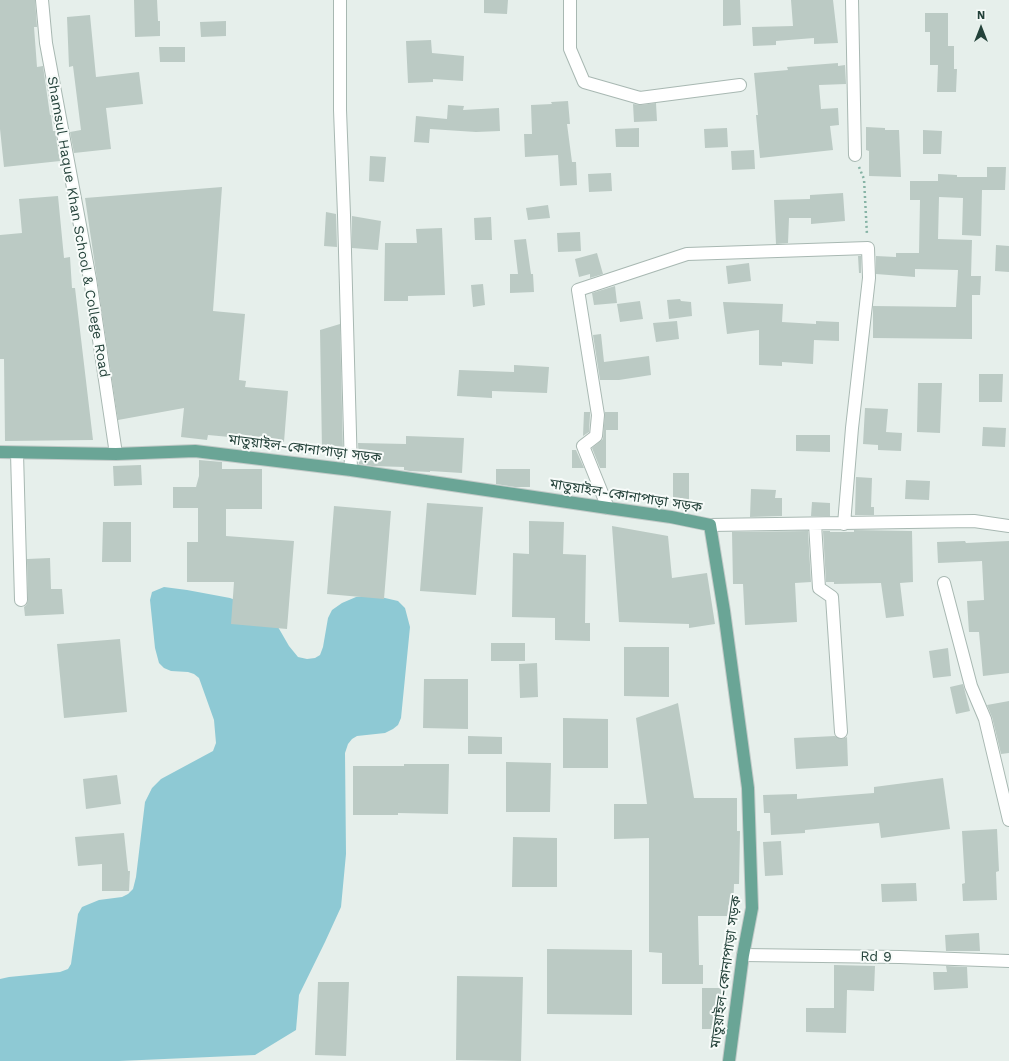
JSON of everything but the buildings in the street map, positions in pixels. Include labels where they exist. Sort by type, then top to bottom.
[{"type":"main road","name":"মাতুয়াইল-কোনাপাড়া সড়ক","points":[[0,452],[116,454],[195,451],[351,470],[678,518],[710,525],[724,611],[748,788],[752,908],[743,955],[729,1061]]},
{"type":"street","name":"Shamsul Haque Khan School & College Road","points":[[42,0],[46,43],[90,279],[116,454]]},
{"type":"street","points":[[340,0],[340,110],[351,470]]},
{"type":"street","points":[[570,0],[570,49],[584,82],[640,98],[740,85]]},
{"type":"street","points":[[852,0],[855,155]]},
{"type":"street","points":[[608,508],[583,446],[596,436],[598,415],[578,290],[687,254],[868,248],[869,278],[852,428],[844,524]]},
{"type":"street","points":[[17,453],[21,600]]},
{"type":"street","points":[[710,525],[974,522],[1009,526]]},
{"type":"street","points":[[815,524],[819,588],[832,597],[841,732]]},
{"type":"street","points":[[944,583],[971,686],[985,718],[1009,820]]},
{"type":"street","name":"Rd 9","points":[[743,955],[1009,961]]},
{"type":"path","points":[[855,155],[864,179],[868,248]]},
{"type":"water","points":[[164,587],[230,598],[259,609],[278,627],[289,646],[298,657],[307,659],[315,658],[320,655],[323,647],[328,618],[332,610],[342,603],[356,597],[372,595],[398,601],[405,608],[410,627],[401,718],[398,725],[385,733],[357,736],[352,739],[348,744],[345,753],[346,854],[341,907],[299,995],[296,1030],[255,1055],[119,1061],[0,1061],[0,979],[60,972],[68,969],[71,964],[78,914],[82,907],[99,900],[122,897],[133,889],[136,877],[145,802],[152,788],[161,779],[213,751],[216,743],[214,720],[199,678],[188,672],[171,671],[164,668],[159,663],[155,648],[150,600],[152,592]]}]
